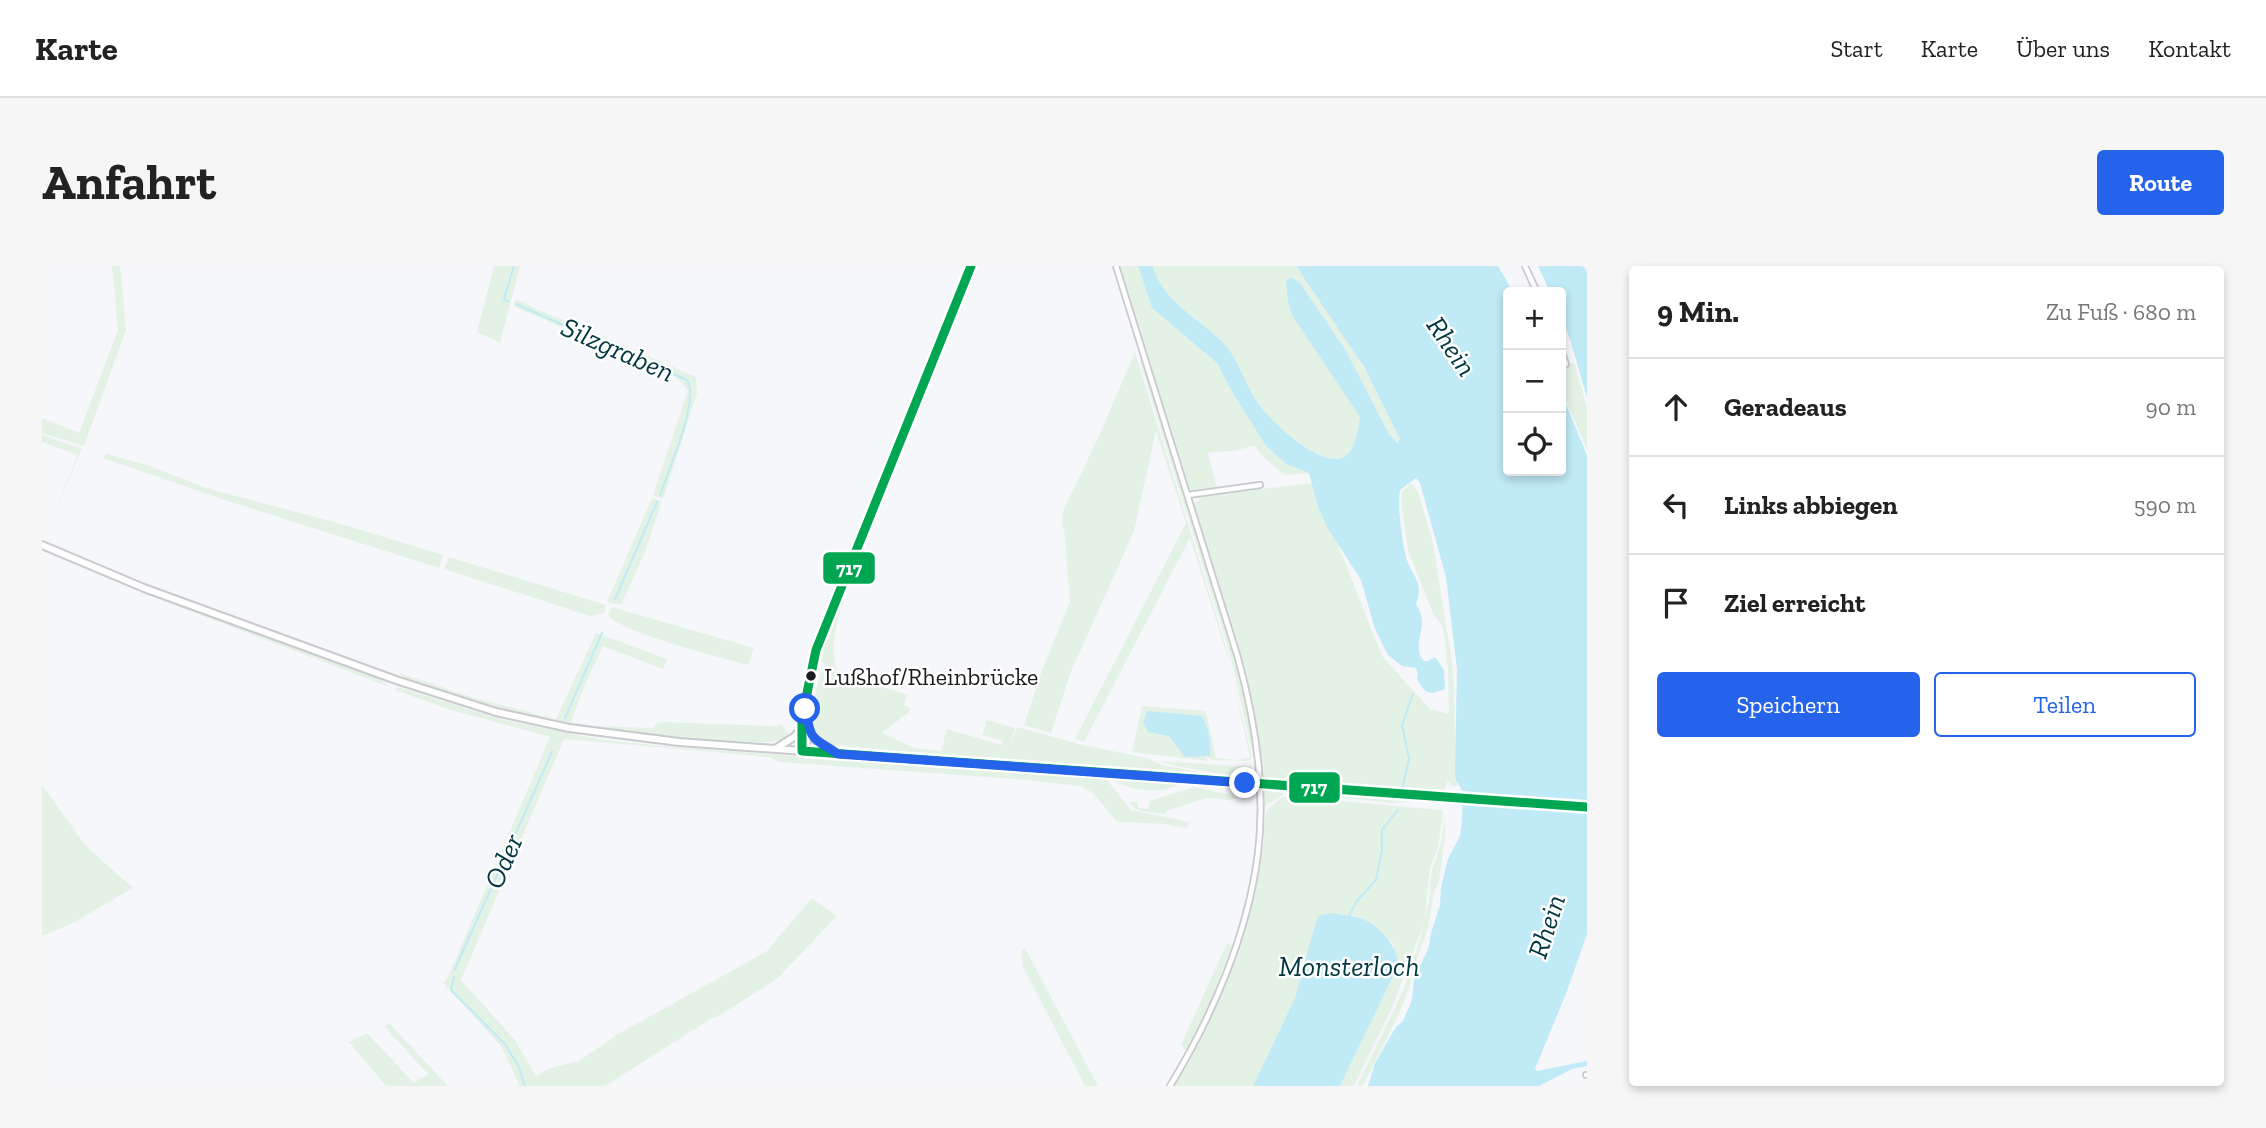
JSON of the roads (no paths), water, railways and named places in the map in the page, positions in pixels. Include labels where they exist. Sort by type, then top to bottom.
[{"type":"main road","points":[[802,751],[807,744],[805,709],[816,650],[971,266]]},
{"type":"main road","points":[[42,545],[177,601],[466,703],[598,733],[838,754],[1587,807]]},
{"type":"main road","points":[[775,749],[805,730]]},
{"type":"main road","points":[[805,730],[838,754]]},
{"type":"street","points":[[1116,266],[1229,627],[1247,695],[1257,756],[1260,828],[1253,880],[1230,960],[1205,1020],[1170,1086]]},
{"type":"street","points":[[1525,266],[1535,287]]},
{"type":"street","points":[[1188,495],[1260,485]]},
{"type":"water","name":"Rhein","points":[[1138,266],[1153,266],[1165,291],[1228,348],[1256,400],[1271,419],[1310,450],[1336,459],[1345,456],[1352,449],[1360,417],[1293,317],[1286,281],[1291,277],[1300,283],[1346,351],[1389,434],[1397,443],[1400,439],[1364,367],[1296,266],[1498,266],[1510,287],[1503,287],[1503,476],[1566,476],[1566,404],[1587,455],[1587,934],[1535,1069],[1537,1071],[1587,1061],[1587,1066],[1572,1069],[1539,1086],[1368,1086],[1375,1063],[1396,1027],[1403,1021],[1412,1000],[1414,979],[1429,947],[1448,859],[1460,836],[1462,821],[1463,792],[1456,780],[1455,770],[1457,669],[1446,577],[1420,483],[1416,478],[1400,490],[1399,496],[1406,557],[1419,590],[1416,604],[1422,621],[1420,654],[1424,661],[1435,657],[1444,670],[1445,689],[1431,693],[1425,691],[1420,684],[1416,668],[1402,666],[1388,655],[1375,629],[1361,580],[1327,527],[1318,507],[1309,473],[1286,464],[1266,446],[1217,363],[1152,308]]},
{"type":"water","points":[[1538,266],[1587,266],[1587,398],[1566,329],[1566,287],[1548,287]]},
{"type":"water","points":[[1147,711],[1202,716],[1209,735],[1210,756],[1185,757],[1169,736],[1148,732],[1143,723]]},
{"type":"water","name":"Monsterloch","points":[[1334,913],[1371,923],[1384,934],[1394,948],[1399,964],[1340,1086],[1253,1086],[1295,998],[1316,921],[1320,915]]},
{"type":"waterway","name":"Silzgraben","points":[[508,301],[504,299],[514,266]]},
{"type":"waterway","name":"Silzgraben","points":[[516,304],[687,380],[690,390],[686,419],[660,495]]},
{"type":"waterway","name":"Silzgraben","points":[[615,599],[657,502]]},
{"type":"waterway","name":"Silzgraben","points":[[565,718],[602,633]]},
{"type":"waterway","points":[[1402,790],[1409,759],[1402,725],[1413,693]]},
{"type":"waterway","name":"Oder","points":[[455,969],[552,752]]},
{"type":"waterway","points":[[1348,917],[1357,901],[1376,880],[1382,850],[1382,830],[1398,810]]},
{"type":"waterway","name":"Oder","points":[[454,977],[451,990],[505,1044],[518,1065],[525,1086]]},
{"type":"place","name":"Lußhof/Rheinbrücke","points":[[811,676]]}]
